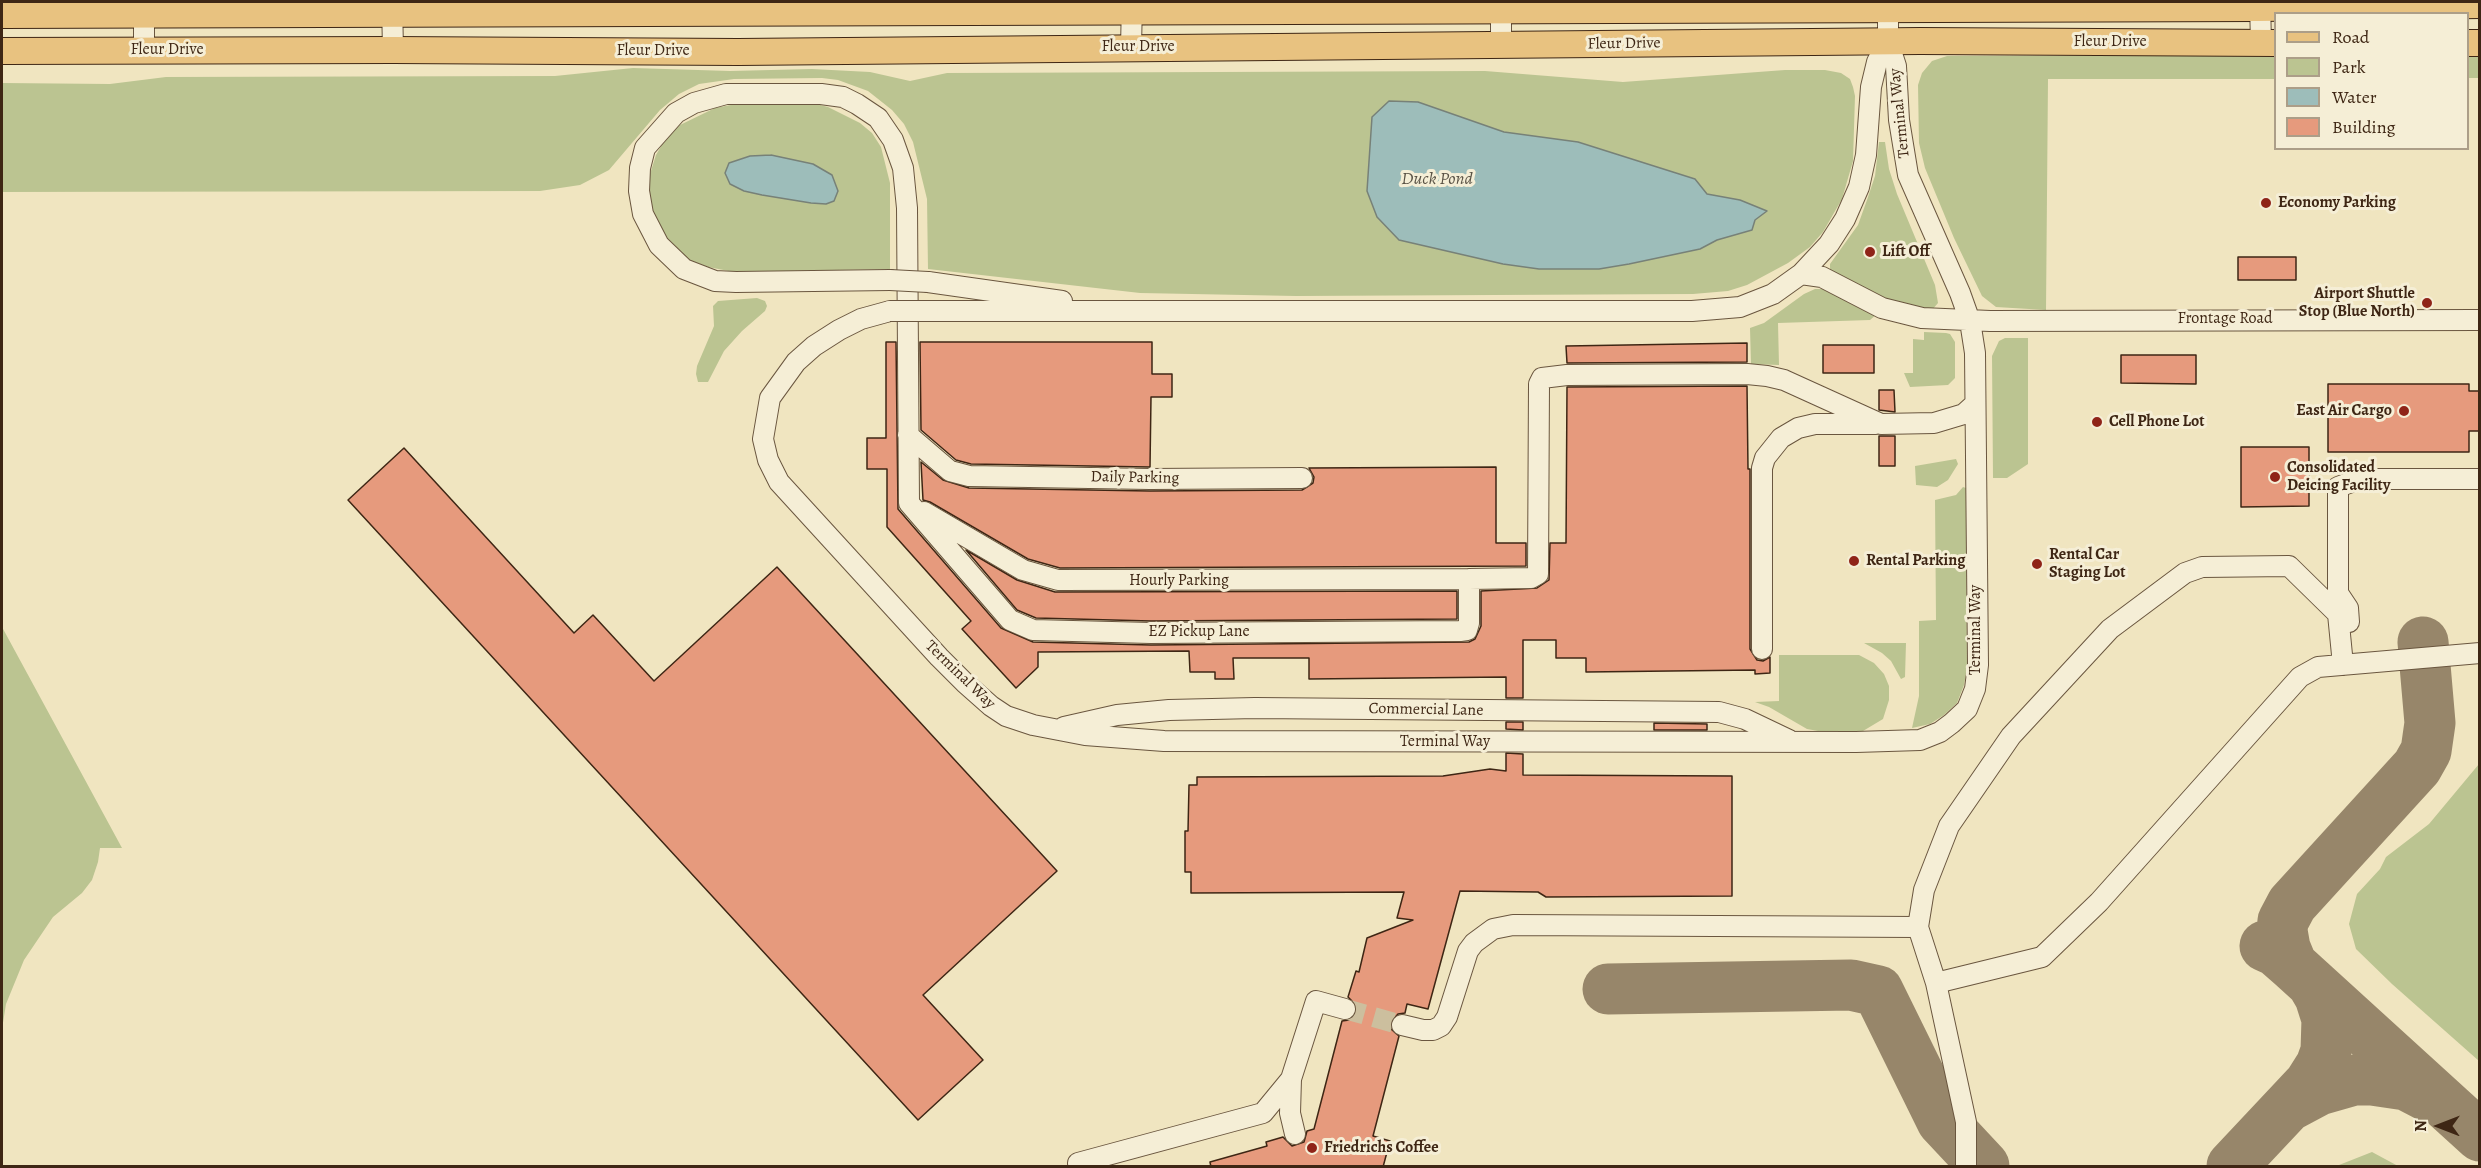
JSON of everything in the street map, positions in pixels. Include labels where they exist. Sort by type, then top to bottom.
[{"type":"main road","name":"Fleur Drive","points":[[2,15],[144,8],[2480,5]]},
{"type":"main road","name":"Fleur Drive","points":[[2,51],[738,52],[1888,41],[2268,43]]},
{"type":"street","points":[[1888,5],[1888,41]]},
{"type":"street","points":[[2260,5],[2268,43]]},
{"type":"street","points":[[1131,47],[1132,6]]},
{"type":"street","points":[[1500,6],[1502,45]]},
{"type":"street","points":[[144,8],[144,50]]},
{"type":"street","points":[[392,8],[393,50]]},
{"type":"street","name":"Terminal Way","points":[[1888,41],[1896,66],[1899,120],[1908,175],[1960,293],[1970,321],[1975,353],[1978,665],[1975,689],[1967,709],[1940,732],[1920,740],[1791,742],[1164,741],[1117,738],[1033,725],[1006,716],[965,684],[779,482],[768,460],[763,440],[770,398],[796,362],[814,346],[838,330],[861,319],[890,311],[1716,310],[1757,302],[1773,294],[1801,274],[1829,244],[1845,219],[1859,187],[1866,155],[1871,87],[1877,62],[1888,41]]},
{"type":"street","points":[[909,503],[908,435],[907,199],[903,168],[893,140],[878,118],[850,100],[821,93],[726,94],[694,103],[676,113],[645,148],[640,168],[639,191],[643,214],[659,245],[684,268],[699,276],[736,282],[890,280],[928,282],[1115,309]]},
{"type":"street","points":[[1801,274],[1822,277],[1866,301],[1902,314],[1970,321]]},
{"type":"street","name":"Frontage Road","points":[[1970,321],[2480,320]]},
{"type":"street","points":[[1469,579],[1531,578],[1538,574],[1539,384],[1542,378],[1567,375],[1747,374],[1767,376],[1784,380],[1881,424]]},
{"type":"street","points":[[1762,649],[1762,468],[1765,458],[1781,438],[1798,428],[1815,424],[1934,423],[1964,414],[1975,404]]},
{"type":"street","name":"Daily Parking","points":[[908,435],[950,471],[969,476],[1150,479],[1302,478]]},
{"type":"street","points":[[2348,664],[2348,608],[2338,593],[2338,487],[2357,480],[2374,479],[2480,479]]},
{"type":"street","name":"EZ Pickup Lane","points":[[909,503],[1010,620],[1033,630],[1151,633],[1460,632],[1467,630],[1469,623],[1469,579]]},
{"type":"street","name":"Hourly Parking","points":[[909,503],[1023,570],[1058,580],[1469,579]]},
{"type":"street","points":[[1966,1167],[1966,1122],[1936,983],[1918,927],[1924,890],[1949,826],[2011,736],[2110,629],[2185,573],[2202,567],[2289,566],[2338,614],[2348,664]]},
{"type":"street","points":[[1936,983],[2042,957],[2099,902],[2300,677],[2318,667],[2480,653]]},
{"type":"street","name":"Commercial Lane","points":[[1056,729],[1117,715],[1169,710],[1255,708],[1719,712],[1745,719],[1791,742]]},
{"type":"street","points":[[1402,1024],[1423,1030],[1433,1030],[1441,1026],[1447,1017],[1468,951],[1478,939],[1493,929],[1513,925],[1918,927]]},
{"type":"street","points":[[1295,1134],[1290,1113],[1291,1079],[1316,1001],[1345,1009]]},
{"type":"street","points":[[1078,1163],[1263,1113],[1291,1079]]},
{"type":"green space","points":[[2274,55],[2274,79],[2048,79],[2046,310],[1996,307],[1982,296],[1954,238],[1925,168],[1919,143],[1918,85],[1922,73],[1932,61],[1947,56]]},
{"type":"green space","points":[[2469,55],[2479,55],[2479,78],[2469,78]]},
{"type":"green space","points":[[633,68],[730,71],[812,69],[870,72],[910,81],[947,73],[1485,71],[1623,82],[1785,70],[1825,70],[1841,73],[1850,79],[1853,87],[1855,96],[1853,161],[1842,199],[1823,232],[1810,247],[1788,263],[1747,285],[1728,291],[1693,294],[1296,296],[1140,293],[928,269],[927,199],[913,142],[904,124],[892,110],[868,91],[838,80],[822,78],[734,79],[699,84],[679,94],[660,110],[609,170],[580,185],[540,191],[2,192],[2,83],[110,84],[166,77],[555,76]]},
{"type":"green space","points":[[812,103],[828,107],[860,123],[872,133],[881,147],[890,183],[890,269],[734,272],[695,262],[692,264],[673,251],[650,211],[648,193],[650,174],[656,155],[664,141],[680,125],[715,108],[736,104]]},
{"type":"green space","points":[[1879,142],[1885,142],[1889,169],[1897,194],[1935,285],[1938,303],[1932,310],[1894,305],[1833,273],[1830,269],[1830,264],[1858,225],[1875,176]]},
{"type":"green space","points":[[1815,289],[1824,289],[1877,314],[1870,320],[1778,323],[1779,365],[1751,364],[1750,328],[1764,323],[1804,294]]},
{"type":"green space","points":[[757,298],[765,301],[767,306],[765,311],[724,351],[708,382],[698,382],[697,366],[714,326],[713,306],[718,301]]},
{"type":"green space","points":[[1924,332],[1950,334],[1955,342],[1955,378],[1948,385],[1910,387],[1904,373],[1913,373],[1913,339],[1924,340]]},
{"type":"green space","points":[[2005,338],[2028,338],[2028,464],[2007,478],[1993,478],[1992,356],[1999,341]]},
{"type":"green space","points":[[1956,459],[1958,464],[1948,480],[1937,487],[1916,485],[1915,466]]},
{"type":"green space","points":[[1963,487],[1966,488],[1967,668],[1964,685],[1957,703],[1944,715],[1930,724],[1912,728],[1919,696],[1919,621],[1936,620],[1935,500],[1956,495]]},
{"type":"green space","points":[[2,627],[122,848],[100,848],[92,880],[82,893],[53,917],[24,960],[6,1004],[2,1029]]},
{"type":"green space","points":[[1864,643],[1906,643],[1905,677],[1901,679],[1891,661]]},
{"type":"green space","points":[[1779,655],[1859,655],[1874,663],[1884,674],[1889,686],[1889,700],[1883,719],[1863,731],[1818,731],[1807,729],[1769,707],[1755,702],[1779,701]]},
{"type":"green space","points":[[2479,764],[2479,1061],[2356,949],[2349,924],[2357,894],[2380,869],[2386,857],[2429,824]]},
{"type":"green space","points":[[2372,1152],[2398,1166],[2336,1166],[2339,1165]]},
{"type":"water","name":"Duck Pond","points":[[1389,101],[1418,102],[1504,132],[1578,142],[1695,179],[1707,194],[1740,200],[1767,211],[1755,220],[1752,230],[1717,240],[1700,249],[1599,269],[1539,269],[1503,264],[1399,240],[1377,217],[1367,191],[1372,117]]},
{"type":"water","points":[[771,155],[813,164],[832,175],[838,191],[834,201],[826,204],[811,203],[762,195],[744,191],[730,184],[725,173],[729,163],[750,156]]},
{"type":"building","points":[[2238,257],[2296,257],[2296,280],[2238,280]]},
{"type":"building","points":[[886,342],[896,342],[898,509],[1001,628],[1033,642],[1151,645],[1469,642],[1475,639],[1481,626],[1481,591],[1537,588],[1549,580],[1550,543],[1566,543],[1567,387],[1747,386],[1748,469],[1750,469],[1750,649],[1757,660],[1763,661],[1770,657],[1770,673],[1755,674],[1755,670],[1586,672],[1586,658],[1556,658],[1556,640],[1523,640],[1523,698],[1506,698],[1506,677],[1309,679],[1309,658],[1233,658],[1234,679],[1215,679],[1215,672],[1190,672],[1189,651],[1038,652],[1038,667],[1016,688],[962,629],[971,621],[887,527],[887,469],[867,469],[867,438],[886,438]]},
{"type":"building","points":[[920,342],[1152,342],[1152,374],[1172,374],[1172,397],[1151,397],[1150,467],[971,464],[956,460],[921,430]]},
{"type":"building","points":[[1747,343],[1747,362],[1567,363],[1566,346]]},
{"type":"building","points":[[1823,345],[1874,345],[1874,373],[1823,373]]},
{"type":"building","points":[[2121,355],[2196,355],[2196,384],[2121,383]]},
{"type":"building","name":"East Air Cargo","points":[[2328,384],[2469,384],[2469,391],[2480,391],[2480,431],[2469,431],[2469,452],[2328,452]]},
{"type":"building","points":[[1879,390],[1894,390],[1895,412],[1879,410]]},
{"type":"building","points":[[1879,436],[1895,436],[1895,466],[1879,466]]},
{"type":"building","name":"Consolidated Deicing Facility","points":[[2241,447],[2309,447],[2309,506],[2241,507]]},
{"type":"building","points":[[404,448],[574,633],[593,615],[654,681],[777,567],[1057,871],[923,995],[983,1060],[918,1120],[348,500]]},
{"type":"building","points":[[921,462],[943,480],[969,488],[1150,491],[1302,490],[1313,483],[1314,477],[1309,468],[1496,467],[1496,543],[1526,543],[1526,566],[1060,568],[1028,559],[923,500]]},
{"type":"building","points":[[966,550],[1017,580],[1055,592],[1457,591],[1457,619],[1151,621],[1036,618],[1017,610]]},
{"type":"building","points":[[1506,722],[1523,722],[1523,730],[1506,729]]},
{"type":"building","points":[[1654,723],[1707,724],[1707,730],[1654,730]]},
{"type":"building","points":[[1506,753],[1523,754],[1523,775],[1732,776],[1732,896],[1546,897],[1538,892],[1460,891],[1428,1009],[1407,1004],[1405,1013],[1398,1014],[1391,1022],[1391,1029],[1399,1036],[1373,1136],[1390,1141],[1383,1167],[1211,1167],[1210,1162],[1267,1146],[1266,1142],[1283,1137],[1292,1146],[1304,1142],[1307,1131],[1314,1129],[1342,1021],[1349,1020],[1356,1013],[1356,1005],[1348,997],[1356,971],[1359,972],[1367,938],[1413,920],[1397,918],[1404,892],[1191,893],[1191,872],[1185,872],[1185,831],[1188,831],[1189,785],[1197,785],[1197,777],[1443,776],[1490,769],[1506,771]]},
{"type":"taxiway","points":[[2292,965],[2285,948],[2282,931],[2283,921],[2292,904],[2417,767],[2426,751],[2430,723],[2423,642]]},
{"type":"taxiway","points":[[2265,946],[2276,951],[2292,965],[2480,1136]]},
{"type":"taxiway","points":[[1608,989],[1851,985],[1878,991],[1942,1121],[1984,1166]]},
{"type":"taxiway","points":[[2232,1166],[2309,1084],[2321,1065],[2326,1051],[2327,1019],[2320,997],[2313,985]]},
{"type":"taxiway","points":[[2289,1106],[2319,1090],[2354,1080],[2406,1085],[2431,1098]]},
{"type":"tunnel","points":[[1345,1009],[1402,1025]]},
{"type":"place","name":"Economy Parking","points":[[2266,203]]},
{"type":"place","name":"Lift Off","points":[[1870,252]]},
{"type":"place","name":"Airport Shuttle Stop (Blue North)","points":[[2427,303]]},
{"type":"place","name":"East Air Cargo","points":[[2404,411]]},
{"type":"place","name":"Cell Phone Lot","points":[[2097,422]]},
{"type":"place","name":"Consolidated Deicing Facility","points":[[2275,477]]},
{"type":"place","name":"Rental Parking","points":[[1854,561]]},
{"type":"place","name":"Rental Car Staging Lot","points":[[2037,564]]},
{"type":"place","name":"Friedrichs Coffee","points":[[1312,1148]]}]
